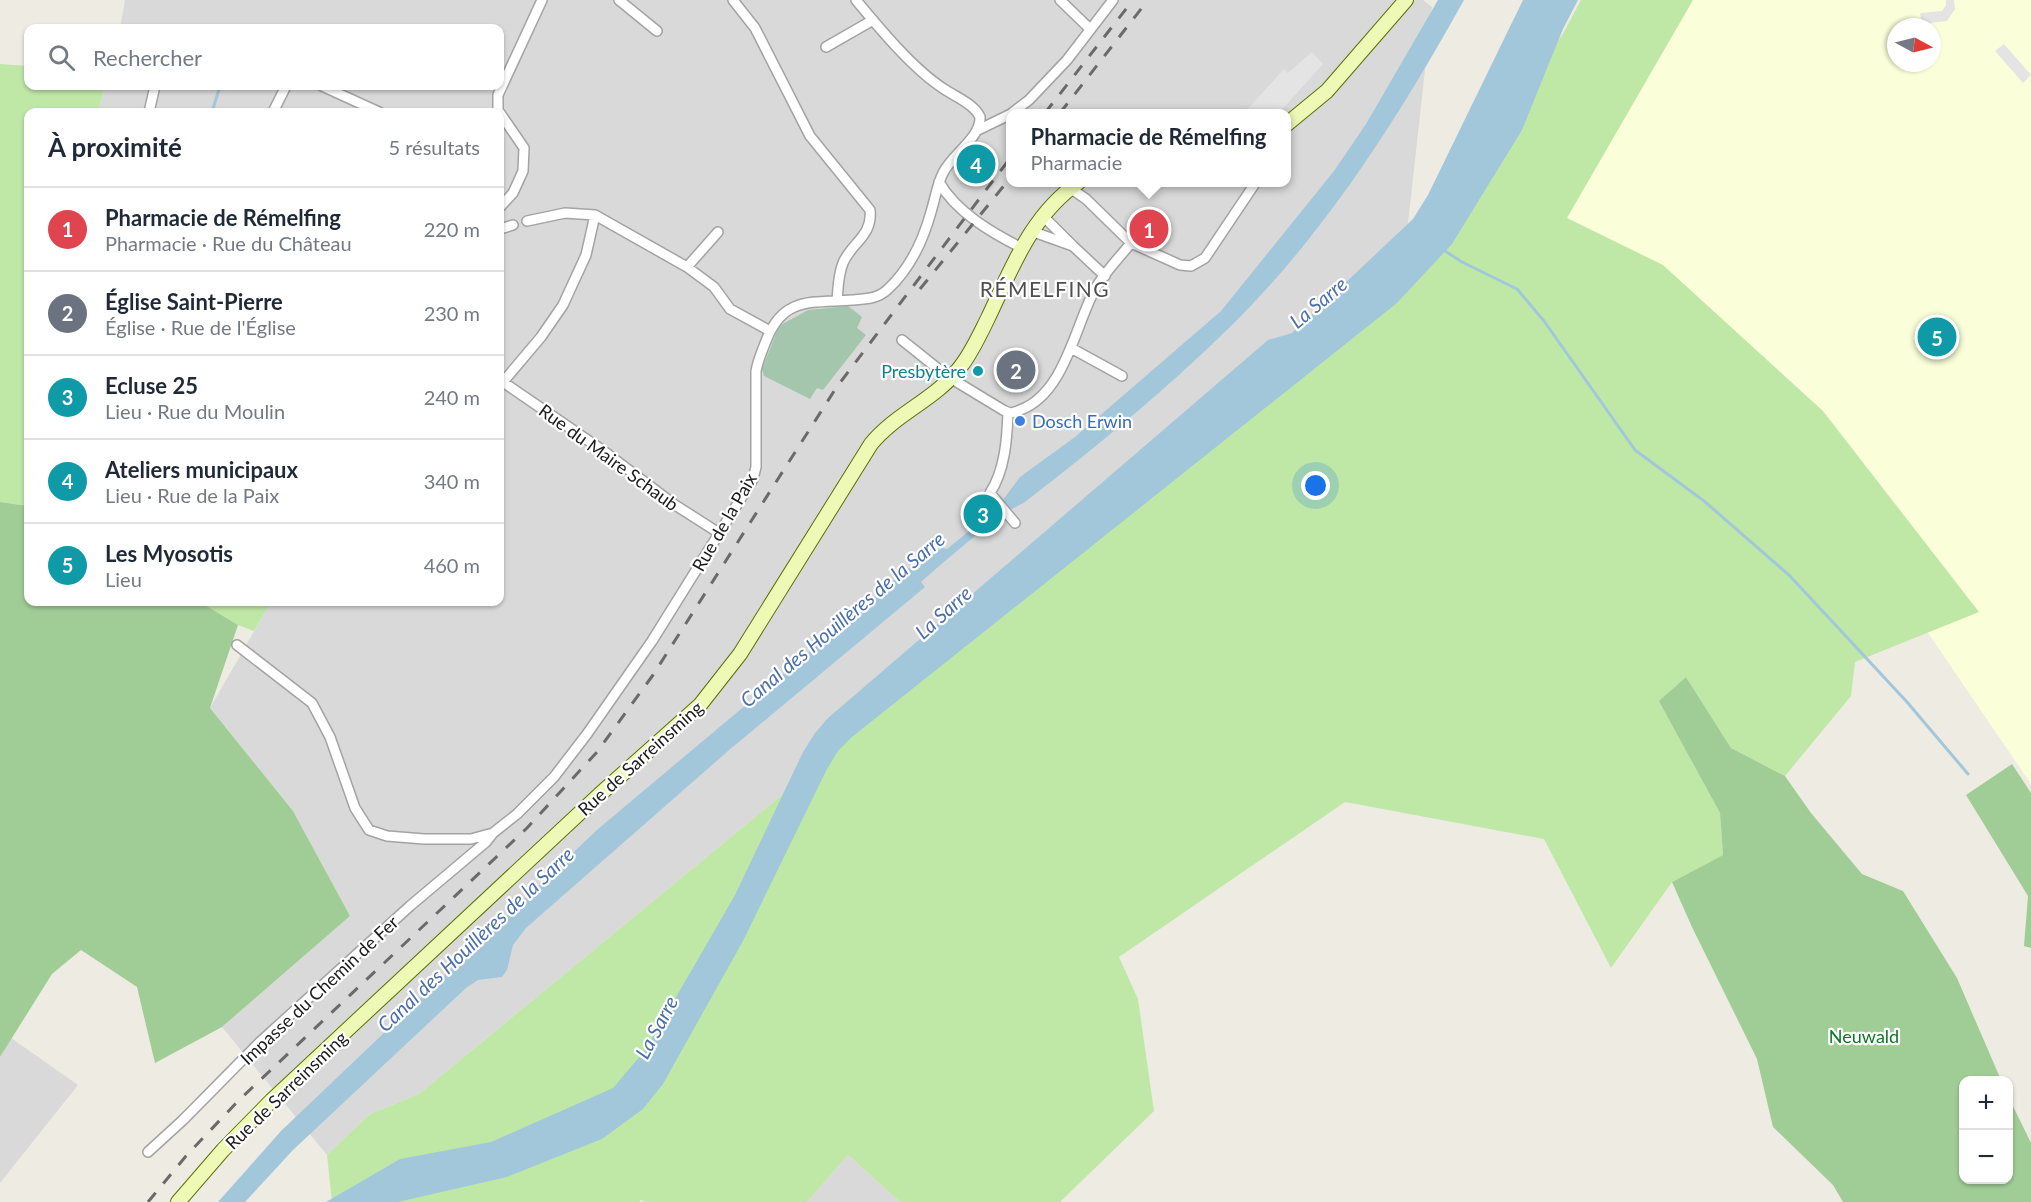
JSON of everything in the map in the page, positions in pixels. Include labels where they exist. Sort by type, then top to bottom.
[{"type":"street","points":[[504,81],[542,0]]},
{"type":"street","points":[[619,0],[657,31]]},
{"type":"street","points":[[733,0],[755,28],[810,136],[870,210],[871,220],[866,231],[843,262],[837,301]]},
{"type":"street","points":[[856,0],[930,80],[972,107],[980,117],[978,130]]},
{"type":"street","points":[[1060,0],[1090,29]]},
{"type":"street","points":[[1019,109],[1056,71],[1113,0]]},
{"type":"street","points":[[1291,121],[1327,91],[1406,0]]},
{"type":"street","points":[[826,47],[873,20]]},
{"type":"street","points":[[150,108],[154,90]]},
{"type":"street","points":[[275,108],[284,90]]},
{"type":"street","points":[[331,90],[370,108]]},
{"type":"street","points":[[498,108],[500,90]]},
{"type":"street","points":[[980,117],[1006,115]]},
{"type":"street","points":[[978,130],[1006,117]]},
{"type":"street","points":[[504,120],[524,148],[523,171],[513,193],[504,203]]},
{"type":"street","name":"Rue de la Paix","points":[[493,833],[531,800],[574,752],[652,641],[740,502],[756,473],[756,371],[758,361],[770,331],[779,316],[789,309],[804,304],[872,298],[886,291],[917,251],[925,232],[939,182],[951,159],[978,130]]},
{"type":"street","points":[[939,182],[956,204],[992,232],[1022,248]]},
{"type":"street","name":"Rue de Sarreinsming","points":[[178,1202],[223,1150],[272,1100],[599,795],[700,705],[740,654],[871,444],[885,429],[952,378],[970,352],[1031,231],[1042,215],[1072,187]]},
{"type":"street","points":[[1076,187],[1131,243],[1179,265],[1191,266],[1205,258],[1253,187]]},
{"type":"street","points":[[934,199],[956,204]]},
{"type":"street","points":[[526,221],[565,213],[595,215],[687,267],[714,287],[730,309],[770,331]]},
{"type":"street","points":[[504,378],[541,337],[563,305],[586,255],[595,215]]},
{"type":"street","points":[[1042,215],[1105,276]]},
{"type":"street","points":[[504,228],[513,225]]},
{"type":"street","points":[[1031,231],[1073,246]]},
{"type":"street","points":[[687,267],[718,232]]},
{"type":"street","points":[[902,340],[952,378],[1008,412],[1012,413],[1028,407],[1052,382],[1071,348],[1095,289],[1131,243]]},
{"type":"street","points":[[1071,348],[1122,376]]},
{"type":"street","name":"Rue du Maire Schaub","points":[[504,383],[605,452],[675,505],[719,533]]},
{"type":"street","points":[[1008,412],[1004,453],[992,496],[1013,521]]},
{"type":"street","points":[[237,645],[312,703],[330,737],[356,808],[369,830],[387,836],[458,840],[493,833]]},
{"type":"street","name":"Impasse du Chemin de Fer","points":[[148,1152],[260,1042],[410,906],[486,842],[493,833]]},
{"type":"shaded area","points":[[125,0],[1423,0],[1432,7],[1400,295],[925,677],[419,1094],[370,1114],[327,1155],[222,1027],[350,916],[293,811],[210,708],[269,606],[504,606],[504,108],[99,108],[104,90],[504,90],[504,24],[121,24]]},
{"type":"shaded area","points":[[1693,0],[2031,0],[2031,784],[1922,624],[1566,218]]},
{"type":"shaded area","points":[[1946,0],[1954,0],[1955,9],[1947,21],[1941,22],[1941,18],[1921,18],[1920,13],[1942,11]]},
{"type":"shaded area","points":[[2004,44],[2031,75],[2023,83],[1995,51]]},
{"type":"shaded area","points":[[1312,52],[1323,64],[1283,109],[1248,109],[1284,69],[1288,73]]},
{"type":"shaded area","points":[[848,306],[862,317],[857,328],[866,335],[823,390],[817,388],[810,399],[764,376],[762,369],[779,326],[808,310]]},
{"type":"shaded area","points":[[11,1038],[78,1085],[0,1183],[0,1057]]},
{"type":"shaded area","points":[[848,1155],[900,1202],[807,1202]]},
{"type":"green space","points":[[1581,0],[1693,0],[1567,218],[1663,265],[1823,411],[1979,612],[1855,662],[1851,696],[1785,776],[1731,748],[1686,677],[1660,701],[1720,813],[1723,855],[1672,882],[1611,968],[1544,839],[1345,802],[1119,957],[1138,999],[1154,1111],[1060,1202],[900,1202],[848,1155],[807,1202],[645,1202],[641,1200],[639,1202],[332,1202],[327,1155],[370,1114],[419,1094],[925,677],[1400,295],[1565,30]]},
{"type":"green space","points":[[0,64],[24,66],[24,90],[104,90],[99,108],[24,108],[24,505],[0,502]]},
{"type":"green space","points":[[0,502],[24,505],[24,606],[207,606],[238,625],[210,708],[293,811],[350,916],[222,1027],[155,1063],[137,987],[81,950],[52,974],[0,1057]]},
{"type":"green space","points":[[207,606],[269,606],[254,631],[238,625]]},
{"type":"green space","name":"Neuwald","points":[[1686,677],[1731,748],[1785,776],[1811,813],[1862,874],[1903,891],[1957,978],[1999,1076],[1959,1076],[1959,1184],[2013,1184],[2013,1106],[2031,1143],[2031,1202],[1843,1202],[1833,1185],[1773,1127],[1757,1059],[1672,882],[1723,855],[1720,813],[1659,701]]},
{"type":"green space","points":[[2012,764],[2031,793],[2031,948],[2024,946],[2028,896],[1966,795]]},
{"type":"water","points":[[1438,0],[1464,0],[1386,130],[1358,173],[1297,254],[1229,328],[1104,440],[1025,502],[992,520],[921,582],[925,587],[728,751],[526,928],[513,945],[507,970],[502,977],[478,980],[466,988],[293,1150],[245,1202],[218,1202],[281,1131],[598,829],[915,563],[924,561],[942,548],[947,549],[996,509],[1020,477],[1075,437],[1221,311],[1334,171],[1366,124]]},
{"type":"water","points":[[1523,0],[1578,0],[1563,29],[1522,130],[1452,244],[1397,303],[852,737],[838,751],[743,941],[663,1084],[643,1109],[602,1139],[507,1177],[398,1202],[326,1202],[400,1159],[491,1142],[613,1088],[646,1049],[735,895],[803,752],[815,733],[828,718],[1268,340],[1292,333],[1413,219],[1428,195]]},
{"type":"waterway","points":[[213,108],[219,90]]},
{"type":"waterway","points":[[1442,249],[1462,262],[1517,289],[1544,321],[1635,450],[1704,501],[1789,575],[1907,702],[1968,774]]},
{"type":"railway","points":[[1048,109],[1133,0]]},
{"type":"railway","points":[[1063,109],[1148,0]]},
{"type":"railway","points":[[148,1202],[186,1156],[238,1101],[527,828],[597,752],[653,675],[836,388],[1006,164]]},
{"type":"railway","points":[[920,289],[1006,183]]},
{"type":"place","name":"Ateliers municipaux","points":[[976,164]]},
{"type":"place","name":"Pharmacie de Rémelfing","points":[[1149,229]]},
{"type":"place","name":"Les Myosotis","points":[[1937,337]]},
{"type":"place","name":"Église Saint-Pierre","points":[[1016,370]]},
{"type":"place","name":"Presbytère","points":[[978,371]]},
{"type":"place","name":"Dosch Erwin","points":[[1020,421]]},
{"type":"place","name":"Ecluse 25","points":[[983,514]]},
{"type":"district","name":"RÉMELFING","points":[[1045,288]]},
{"type":"water label","name":"La Sarre","points":[[1318,302]]},
{"type":"water label","name":"La Sarre","points":[[943,612]]},
{"type":"water label","name":"Canal des Houillères de la Sarre","points":[[842,619]]},
{"type":"water label","name":"Canal des Houillères de la Sarre","points":[[475,939]]},
{"type":"water label","name":"La Sarre","points":[[656,1027]]}]
